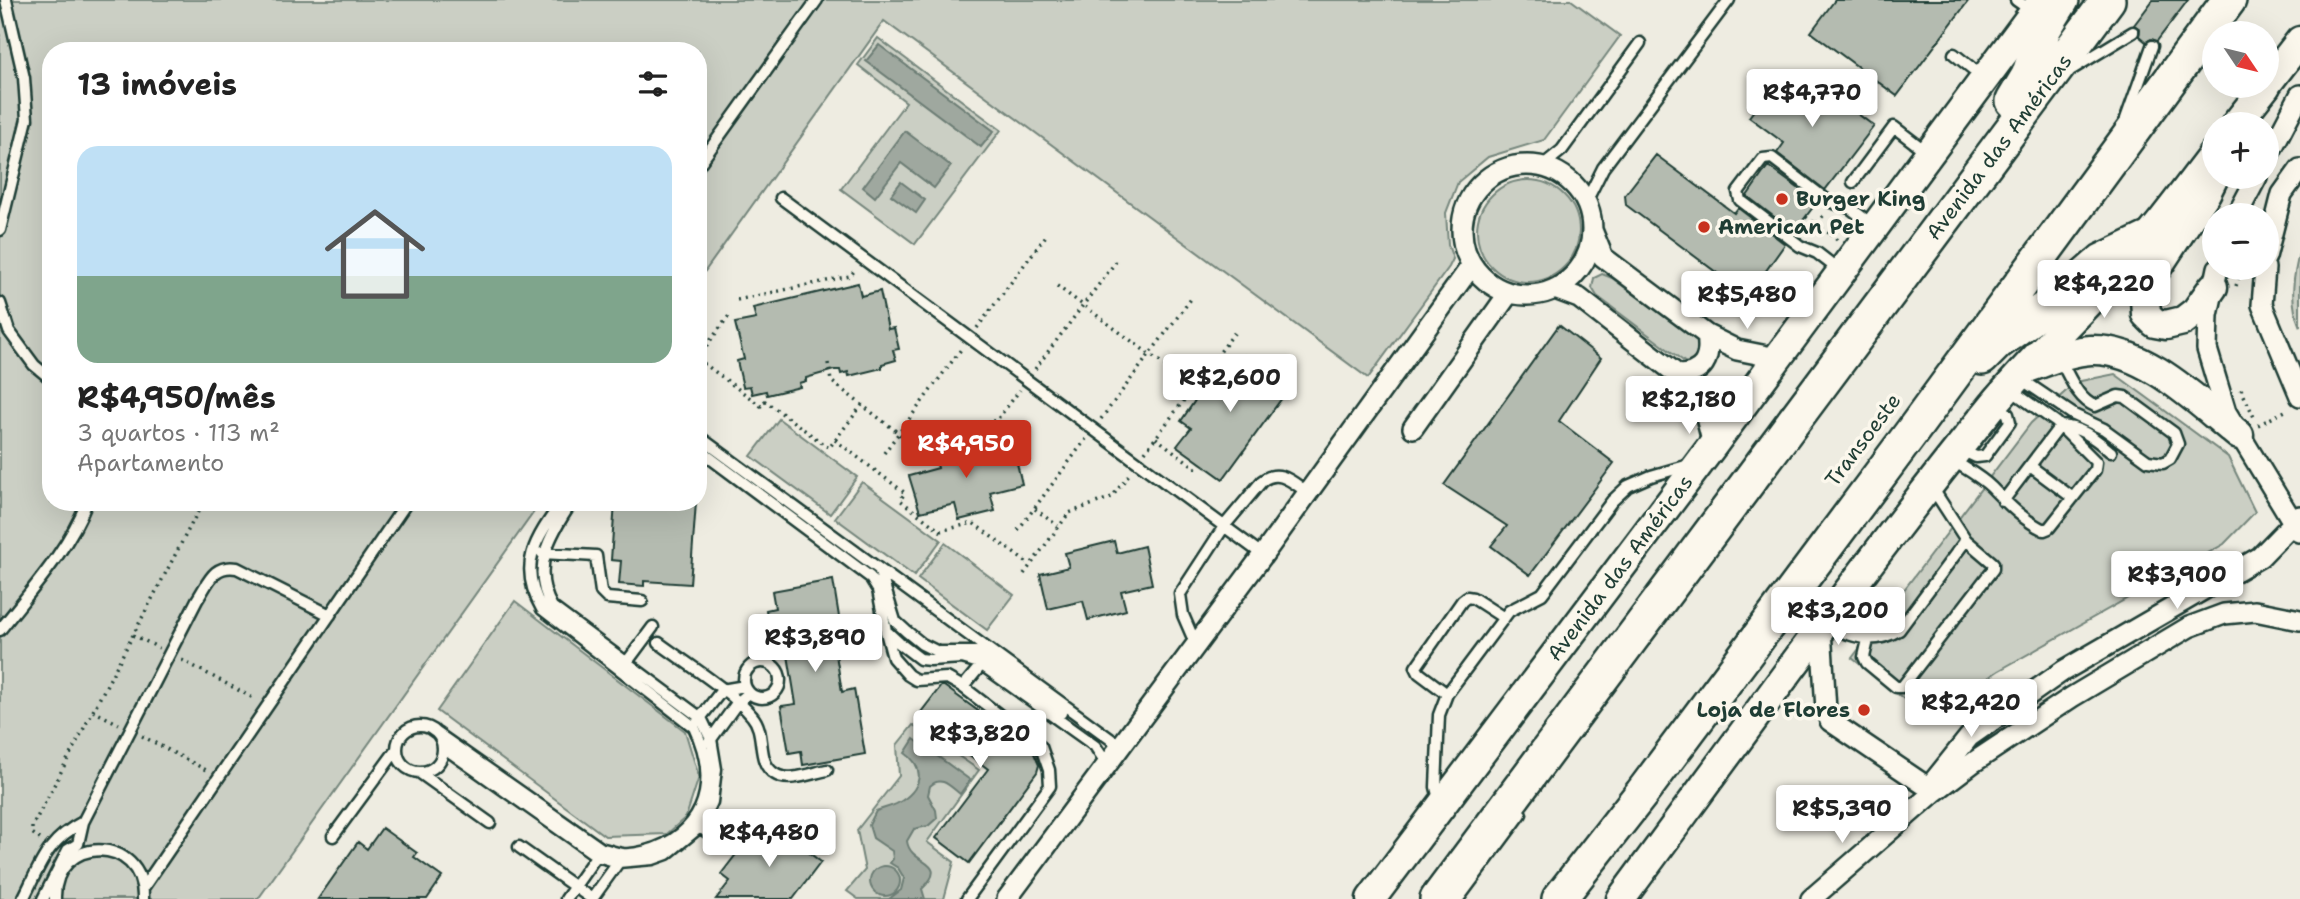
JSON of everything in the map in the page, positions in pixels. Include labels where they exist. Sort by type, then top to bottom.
[{"type":"highway","name":"Avenida das Américas","points":[[1437,899],[2108,0]]},
{"type":"highway","points":[[1559,899],[1642,793],[1911,433],[2229,0]]},
{"type":"highway","points":[[2004,141],[2007,112],[2028,76],[2044,29],[2039,3]]},
{"type":"highway","points":[[1911,433],[1946,401],[1997,343],[2063,295],[2102,261],[2146,240]]},
{"type":"main road","name":"Avenida das Américas","points":[[1371,899],[1842,272],[2039,3]]},
{"type":"main road","points":[[2279,68],[2300,41]]},
{"type":"main road","points":[[2245,112],[2256,98]]},
{"type":"main road","points":[[1622,899],[1822,627],[1955,454],[2012,384],[2146,240],[2202,168]]},
{"type":"main road","points":[[2208,189],[2149,280],[2145,299],[2146,314],[2155,323],[2166,325],[2183,321],[2196,311],[2222,281]]},
{"type":"main road","points":[[2012,384],[2059,358],[2088,350],[2104,351],[2142,363],[2248,430]]},
{"type":"street","points":[[2279,136],[2300,95]]},
{"type":"street","points":[[2281,132],[2300,108]]},
{"type":"street","points":[[1592,229],[1590,247],[1582,264],[1570,278],[1555,289],[1532,295],[1509,293],[1482,278],[1472,265],[1464,246],[1462,225],[1467,204],[1479,186],[1495,173],[1515,166],[1541,167],[1557,172],[1574,184],[1586,202],[1592,229],[1603,257],[1707,335],[1737,350],[1777,358]]},
{"type":"street","points":[[2279,206],[2282,194],[2300,169]]},
{"type":"street","points":[[1007,899],[1263,555],[1472,265]]},
{"type":"street","points":[[2264,280],[2262,305],[2295,402]]},
{"type":"street","points":[[1931,790],[1969,737],[2063,671],[2260,557],[2298,524],[2248,446],[2248,430],[2226,412],[2207,349],[2208,315],[2222,281]]},
{"type":"street","points":[[1555,289],[1579,298],[1678,375],[1694,393],[1706,413],[1706,453]]},
{"type":"street","points":[[1413,428],[1509,293]]},
{"type":"street","points":[[1678,375],[1691,374],[1701,367],[1710,352],[1707,335]]},
{"type":"street","points":[[1811,899],[1931,790],[2071,697],[2189,627],[2224,614],[2255,611],[2300,620]]},
{"type":"street","points":[[1822,627],[1826,710],[1830,721],[1931,790]]},
{"type":"lane","points":[[0,230],[27,119],[24,79],[6,0]]},
{"type":"lane","points":[[707,153],[817,0]]},
{"type":"lane","points":[[1586,202],[1603,169],[1729,0]]},
{"type":"lane","points":[[2071,69],[2133,32]]},
{"type":"lane","points":[[1541,167],[1562,150],[1640,43]]},
{"type":"lane","points":[[2125,120],[2152,46]]},
{"type":"lane","points":[[2063,80],[2086,49]]},
{"type":"lane","points":[[1954,54],[1984,78]]},
{"type":"lane","points":[[2117,131],[2149,87]]},
{"type":"lane","points":[[1853,182],[1894,127],[1929,153]]},
{"type":"lane","points":[[1842,272],[1817,253],[1800,246],[1740,201],[1738,192],[1763,159],[1772,159],[1828,201],[1850,208],[1875,226]]},
{"type":"lane","points":[[781,198],[1263,555]]},
{"type":"lane","points":[[1776,294],[1807,317]]},
{"type":"lane","points":[[0,303],[9,331],[42,372]]},
{"type":"lane","points":[[2012,384],[2104,429],[2148,461],[2163,463],[2169,459],[2178,444],[2174,433],[2125,397],[2118,396],[2095,406],[2090,404],[2077,390],[2059,358]]},
{"type":"lane","points":[[1955,454],[2003,501],[2044,530],[2049,528],[2095,470],[2096,462],[2012,384]]},
{"type":"lane","points":[[2060,426],[2085,431],[2112,452]]},
{"type":"lane","points":[[2003,501],[2060,426]]},
{"type":"lane","points":[[707,443],[879,569],[1114,754]]},
{"type":"lane","points":[[1441,805],[1436,787],[1439,715],[1447,694],[1509,611],[1542,594],[1612,501],[1628,486],[1706,453]]},
{"type":"lane","points":[[707,456],[870,577],[878,590],[893,658],[908,675],[916,680],[947,678],[963,687],[1041,747],[1047,758],[1049,786],[967,899]]},
{"type":"lane","points":[[2030,466],[2073,498]]},
{"type":"lane","points":[[1196,645],[1183,615],[1180,594],[1225,525],[1269,475],[1276,474],[1286,478],[1307,492]]},
{"type":"lane","points":[[1868,640],[1864,657],[1867,663],[1896,687],[1902,687],[1993,569],[1993,563],[1966,540],[1931,485]]},
{"type":"lane","points":[[0,630],[64,547],[83,511]]},
{"type":"lane","points":[[143,894],[219,777],[401,511]]},
{"type":"lane","points":[[556,511],[531,551],[529,575],[533,593],[542,609],[624,666]]},
{"type":"lane","points":[[490,824],[420,773],[406,768],[397,749],[398,741],[408,729],[424,726],[431,729],[437,733],[443,747],[599,852],[621,858],[654,850],[697,825],[712,802],[716,769],[711,739],[697,723],[552,607],[545,595],[541,575],[546,553],[551,533],[566,511]]},
{"type":"lane","points":[[1822,627],[1868,640],[1878,639],[1899,630],[1966,540]]},
{"type":"lane","points":[[531,551],[596,556],[601,592],[607,598],[642,601]]},
{"type":"lane","points":[[43,899],[68,850],[78,844],[83,822],[129,730],[197,600],[216,570],[225,566],[237,568],[330,615]]},
{"type":"lane","points":[[879,569],[895,621],[922,644],[939,652],[976,652],[987,658],[1114,754]]},
{"type":"lane","points":[[1447,694],[1419,673],[1416,667],[1462,601],[1467,597],[1473,598],[1504,618]]},
{"type":"lane","points":[[624,666],[653,627]]},
{"type":"lane","points":[[886,631],[920,659],[962,658],[982,664],[1095,746],[1114,754]]},
{"type":"lane","points":[[659,643],[752,716],[760,729],[766,767],[772,773],[783,779],[827,770]]},
{"type":"lane","points":[[963,687],[982,664]]},
{"type":"lane","points":[[697,723],[722,690]]},
{"type":"lane","points":[[704,748],[747,690],[722,690]]},
{"type":"lane","points":[[697,723],[708,776],[697,825]]},
{"type":"lane","points":[[431,729],[599,852]]},
{"type":"lane","points":[[420,773],[440,762],[443,747]]},
{"type":"lane","points":[[333,836],[397,749]]},
{"type":"lane","points":[[1458,899],[1525,809]]},
{"type":"lane","points":[[23,899],[52,844],[62,834],[83,822]]},
{"type":"lane","points":[[697,825],[727,847]]},
{"type":"lane","points":[[519,847],[592,899],[621,858]]},
{"type":"lane","points":[[55,899],[55,888],[60,874],[69,862],[80,854],[94,850],[107,850],[126,859],[139,875],[143,894]]},
{"type":"lane","points":[[566,899],[599,852]]},
{"type":"path","points":[[1816,224],[1828,210]]},
{"type":"path","points":[[1829,233],[1840,218],[1834,214]]},
{"type":"path","points":[[1806,217],[1838,240]]},
{"type":"path","points":[[737,300],[850,276],[864,259]]},
{"type":"path","points":[[828,363],[831,381],[910,442],[997,420],[1118,259]]},
{"type":"path","points":[[1057,286],[1194,387]]},
{"type":"path","points":[[1018,530],[1191,299]]},
{"type":"path","points":[[707,346],[731,313]]},
{"type":"path","points":[[707,365],[761,407],[765,401],[829,448],[862,405]]},
{"type":"path","points":[[2237,382],[2248,430],[2295,402]]},
{"type":"path","points":[[1156,438],[1196,468],[1200,463]]},
{"type":"path","points":[[835,440],[905,493],[900,500],[940,531],[973,523],[1030,565]]},
{"type":"path","points":[[1035,509],[1059,527]]},
{"type":"path","points":[[52,844],[35,837],[32,827],[198,511]]},
{"type":"path","points":[[133,635],[268,706]]},
{"type":"path","points":[[93,711],[219,777]]},
{"type":"shaded area","points":[[0,0],[1571,0],[1620,36],[1544,140],[1488,157],[1458,182],[1446,213],[1448,245],[1453,259],[1368,378],[884,21],[707,268],[707,42],[42,42],[42,511],[535,511],[258,899],[0,899]]},
{"type":"shaded area","points":[[878,38],[1001,130],[915,244],[841,189],[906,102],[858,65]]},
{"type":"shaded area","points":[[879,45],[994,131],[981,147],[866,61]]},
{"type":"shaded area","points":[[905,131],[951,166],[934,188],[901,163],[875,197],[863,187]]},
{"type":"shaded area","points":[[1528,180],[1548,184],[1564,195],[1575,211],[1579,231],[1575,251],[1564,267],[1548,278],[1528,282],[1508,278],[1492,267],[1481,251],[1477,231],[1481,211],[1492,195],[1508,184]]},
{"type":"shaded area","points":[[901,182],[925,200],[916,213],[891,195]]},
{"type":"shaded area","points":[[2300,250],[2300,327],[2294,308],[2293,289]]},
{"type":"shaded area","points":[[1602,274],[1612,278],[1700,343],[1704,351],[1695,363],[1686,363],[1597,296],[1592,288],[1594,278]]},
{"type":"shaded area","points":[[2115,374],[2228,457],[2255,512],[2224,544],[1998,671],[1928,718],[1852,658],[2031,423],[2076,382]]},
{"type":"shaded area","points":[[779,419],[857,477],[830,514],[751,456]]},
{"type":"shaded area","points":[[862,482],[941,540],[914,576],[835,518]]},
{"type":"shaded area","points":[[945,543],[1014,595],[987,630],[918,579]]},
{"type":"shaded area","points":[[515,601],[685,731],[699,777],[686,817],[667,834],[605,836],[437,711]]},
{"type":"shaded area","points":[[913,725],[979,770],[927,842],[954,862],[944,899],[858,899],[847,891],[865,870],[857,830],[899,776],[897,745]]},
{"type":"shaded area","points":[[914,739],[970,780],[960,794],[942,782],[938,781],[930,786],[928,795],[937,818],[928,826],[914,829],[907,841],[910,849],[927,863],[933,873],[922,889],[925,899],[889,899],[901,890],[904,878],[898,868],[890,863],[893,859],[892,851],[873,838],[869,825],[876,811],[906,798],[916,786],[919,772],[905,753]]},
{"type":"shaded area","points":[[885,866],[896,870],[900,881],[896,892],[885,896],[874,892],[870,881],[874,870]]},
{"type":"building","points":[[1835,0],[1969,0],[1897,96],[1811,32]]},
{"type":"building","points":[[2153,0],[2188,0],[2157,41],[2151,39],[2146,42],[2139,36],[2140,29],[2134,25]]},
{"type":"building","points":[[1804,74],[1874,126],[1825,190],[1777,153],[1784,143],[1749,117],[1776,81],[1791,92]]},
{"type":"building","name":"American Pet","points":[[1656,155],[1734,213],[1738,208],[1785,244],[1748,296],[1626,205],[1625,195]]},
{"type":"building","name":"Burger King","points":[[1768,166],[1817,202],[1794,232],[1747,196]]},
{"type":"building","points":[[858,283],[861,296],[880,291],[888,329],[894,328],[899,349],[893,350],[896,360],[882,364],[882,368],[849,376],[848,372],[841,374],[840,370],[834,370],[806,378],[806,381],[799,383],[800,387],[767,395],[766,391],[752,394],[750,386],[743,387],[737,361],[744,359],[735,323],[756,319],[753,308]]},
{"type":"building","points":[[1559,325],[1601,358],[1559,421],[1614,463],[1530,575],[1491,546],[1507,526],[1444,485]]},
{"type":"building","points":[[1245,355],[1290,387],[1223,479],[1177,446],[1191,428],[1181,421],[1220,364],[1232,372]]},
{"type":"building","points":[[983,442],[986,454],[1013,447],[1022,484],[990,492],[995,511],[959,520],[955,504],[920,512],[909,476],[938,468],[934,454]]},
{"type":"building","points":[[614,511],[695,511],[690,584],[644,581],[644,586],[619,584],[621,561],[611,560]]},
{"type":"building","points":[[1114,541],[1117,553],[1144,546],[1152,584],[1121,591],[1126,610],[1088,620],[1083,601],[1048,609],[1040,574],[1069,567],[1065,553]]},
{"type":"building","points":[[833,580],[843,641],[834,642],[842,692],[854,689],[865,754],[803,765],[801,751],[789,753],[781,706],[796,704],[787,649],[773,651],[766,610],[775,608],[772,591]]},
{"type":"building","points":[[941,686],[1033,751],[1039,765],[1037,772],[969,863],[936,838],[988,769],[918,716]]},
{"type":"building","points":[[772,824],[821,862],[793,899],[716,899],[730,881],[721,874],[751,835],[759,841]]},
{"type":"building","points":[[382,828],[417,853],[414,857],[442,877],[427,899],[318,899],[358,842],[367,849]]},
{"type":"place","name":"Burger King","points":[[1782,199]]},
{"type":"place","name":"American Pet","points":[[1704,227]]},
{"type":"place","name":"Loja de Flores","points":[[1864,710]]}]
